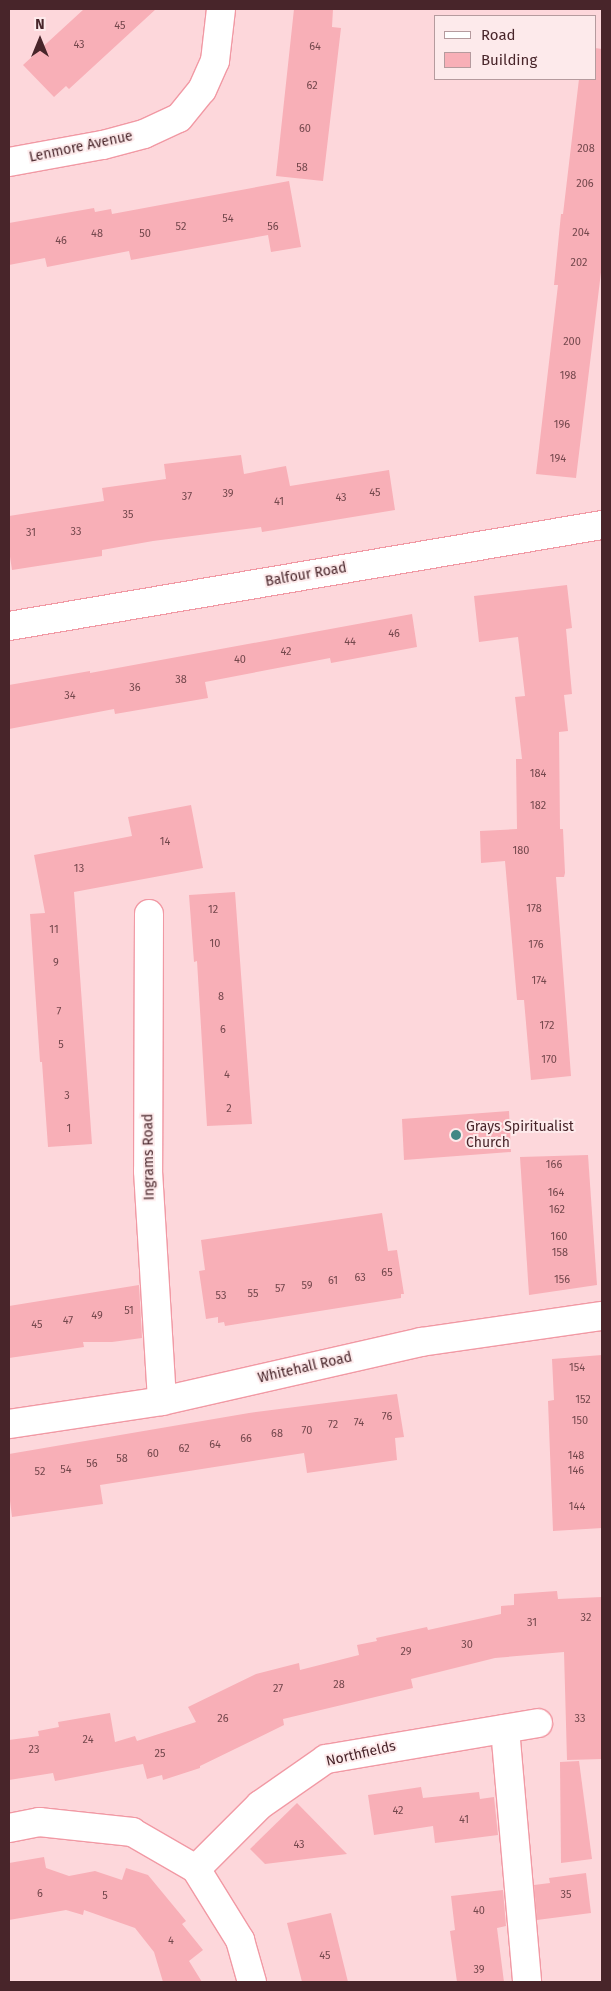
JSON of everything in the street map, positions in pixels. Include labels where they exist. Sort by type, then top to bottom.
[{"type":"street","name":"Lenmore Avenue","points":[[9,162],[103,145],[144,134],[179,118],[202,90],[215,61],[221,9]]},
{"type":"street","name":"Balfour Road","points":[[9,626],[602,525]]},
{"type":"street","name":"Ingrams Road","points":[[149,914],[148,1171],[162,1400]]},
{"type":"street","name":"Whitehall Road","points":[[9,1424],[162,1400],[421,1342],[602,1316]]},
{"type":"street","name":"Northfields","points":[[196,1870],[260,1805],[326,1759],[398,1745],[505,1730],[538,1723]]},
{"type":"street","points":[[505,1730],[527,1982]]},
{"type":"street","points":[[9,1828],[39,1822],[132,1832],[196,1870],[240,1940],[252,1982]]},
{"type":"building","points":[[84,9],[156,9],[69,89],[66,86],[54,97],[23,65]]},
{"type":"building","points":[[294,9],[333,9],[332,27],[341,28],[323,181],[276,176]]},
{"type":"building","points":[[596,48],[602,49],[602,264],[576,478],[536,474],[558,285],[554,285],[561,214],[563,214],[579,80],[596,80]]},
{"type":"building","points":[[289,181],[301,247],[271,252],[268,235],[131,260],[129,251],[47,267],[45,258],[9,265],[9,223],[94,208],[95,212],[111,209],[112,214]]},
{"type":"building","points":[[241,455],[244,474],[286,466],[290,486],[389,470],[395,510],[262,532],[261,527],[153,541],[102,550],[102,556],[12,570],[9,550],[9,516],[104,501],[102,488],[166,479],[164,464]]},
{"type":"building","points":[[567,585],[572,628],[566,629],[572,694],[564,695],[568,731],[559,732],[560,829],[563,829],[565,873],[564,877],[556,877],[571,1076],[531,1080],[524,1000],[517,1000],[505,861],[481,863],[480,831],[517,829],[516,759],[522,759],[515,697],[525,696],[518,637],[479,642],[474,596]]},
{"type":"building","points":[[412,614],[417,647],[331,663],[330,658],[205,682],[208,698],[115,714],[114,709],[9,729],[9,685],[90,671],[90,673]]},
{"type":"building","points":[[191,805],[203,868],[74,892],[92,1144],[48,1147],[30,914],[45,913],[34,855],[132,836],[128,817]]},
{"type":"building","points":[[235,892],[252,1124],[207,1126],[197,961],[194,962],[189,895]]},
{"type":"building","name":"Grays Spiritualist Church","points":[[509,1111],[511,1152],[404,1160],[402,1119]]},
{"type":"building","points":[[588,1155],[597,1285],[529,1295],[520,1157]]},
{"type":"building","points":[[382,1213],[388,1251],[397,1250],[404,1294],[401,1294],[401,1298],[225,1326],[224,1322],[218,1323],[218,1317],[206,1319],[199,1271],[205,1270],[201,1240]]},
{"type":"building","points":[[139,1285],[142,1338],[112,1342],[83,1342],[84,1347],[9,1358],[9,1306]]},
{"type":"building","points":[[602,1355],[602,1528],[553,1531],[548,1401],[554,1400],[552,1359]]},
{"type":"building","points":[[397,1394],[404,1437],[395,1438],[397,1460],[307,1473],[304,1453],[100,1485],[103,1504],[12,1517],[9,1493],[9,1454],[249,1413]]},
{"type":"building","points":[[557,1591],[558,1599],[602,1597],[602,1759],[567,1760],[564,1652],[495,1658],[411,1679],[413,1688],[283,1719],[284,1725],[200,1766],[200,1768],[163,1780],[162,1775],[147,1779],[143,1764],[55,1781],[53,1773],[9,1780],[9,1740],[39,1736],[38,1731],[59,1727],[58,1722],[110,1713],[115,1742],[135,1736],[137,1741],[196,1722],[188,1707],[256,1674],[299,1663],[300,1670],[359,1655],[357,1645],[377,1641],[376,1638],[427,1627],[428,1630],[501,1614],[501,1606],[514,1605],[514,1594]]},
{"type":"building","points":[[579,1761],[592,1859],[561,1863],[560,1762]]},
{"type":"building","points":[[421,1787],[423,1798],[479,1792],[480,1799],[494,1797],[498,1835],[435,1843],[433,1826],[374,1835],[368,1795]]},
{"type":"building","points":[[297,1803],[347,1854],[265,1864],[250,1849]]},
{"type":"building","points":[[44,1857],[46,1868],[69,1876],[95,1871],[122,1880],[126,1868],[148,1875],[186,1921],[182,1924],[203,1950],[189,1961],[202,1982],[163,1982],[154,1952],[135,1928],[84,1910],[83,1915],[66,1910],[9,1920],[9,1863]]},
{"type":"building","points":[[586,1873],[591,1913],[537,1920],[534,1885],[550,1883],[549,1878]]},
{"type":"building","points":[[503,1890],[506,1926],[497,1928],[504,1982],[457,1982],[450,1931],[455,1930],[451,1896]]},
{"type":"building","points":[[331,1913],[348,1982],[302,1982],[287,1923]]},
{"type":"place","name":"Grays Spiritualist Church","points":[[456,1135]]}]
